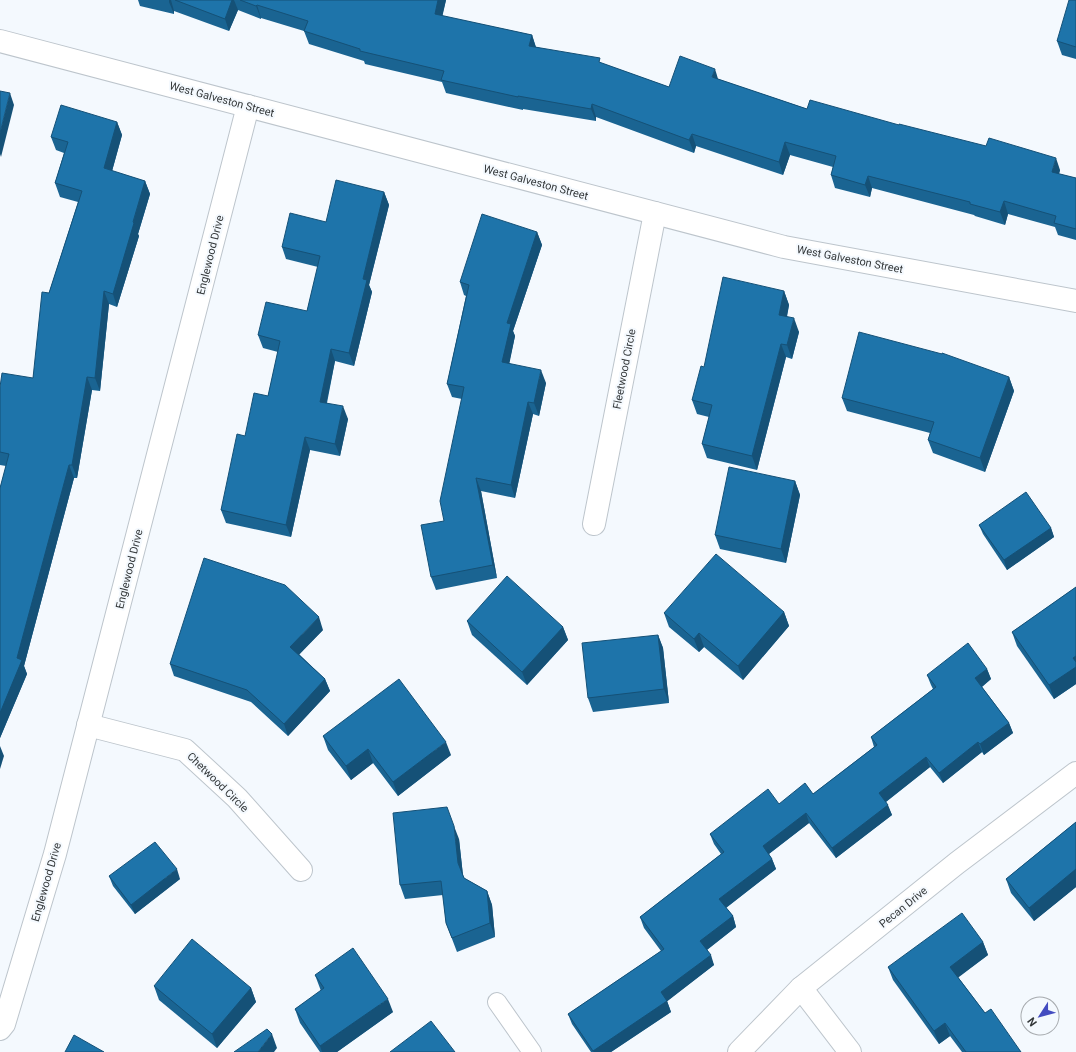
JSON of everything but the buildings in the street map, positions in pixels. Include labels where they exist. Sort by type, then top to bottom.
[{"type":"street","name":"West Galveston Street","points":[[0,41],[784,247],[1076,301]]},
{"type":"street","name":"Englewood Drive","points":[[0,1028],[4,1024],[55,854],[248,106]]},
{"type":"street","name":"Fleetwood Circle","points":[[594,524],[655,213]]},
{"type":"street","name":"Chetwood Circle","points":[[88,726],[185,750],[237,798],[301,870]]},
{"type":"street","name":"Pecan Drive","points":[[739,1052],[801,988],[1076,773]]},
{"type":"street","points":[[801,988],[850,1052]]},
{"type":"lane","points":[[496,1002],[532,1052]]}]
